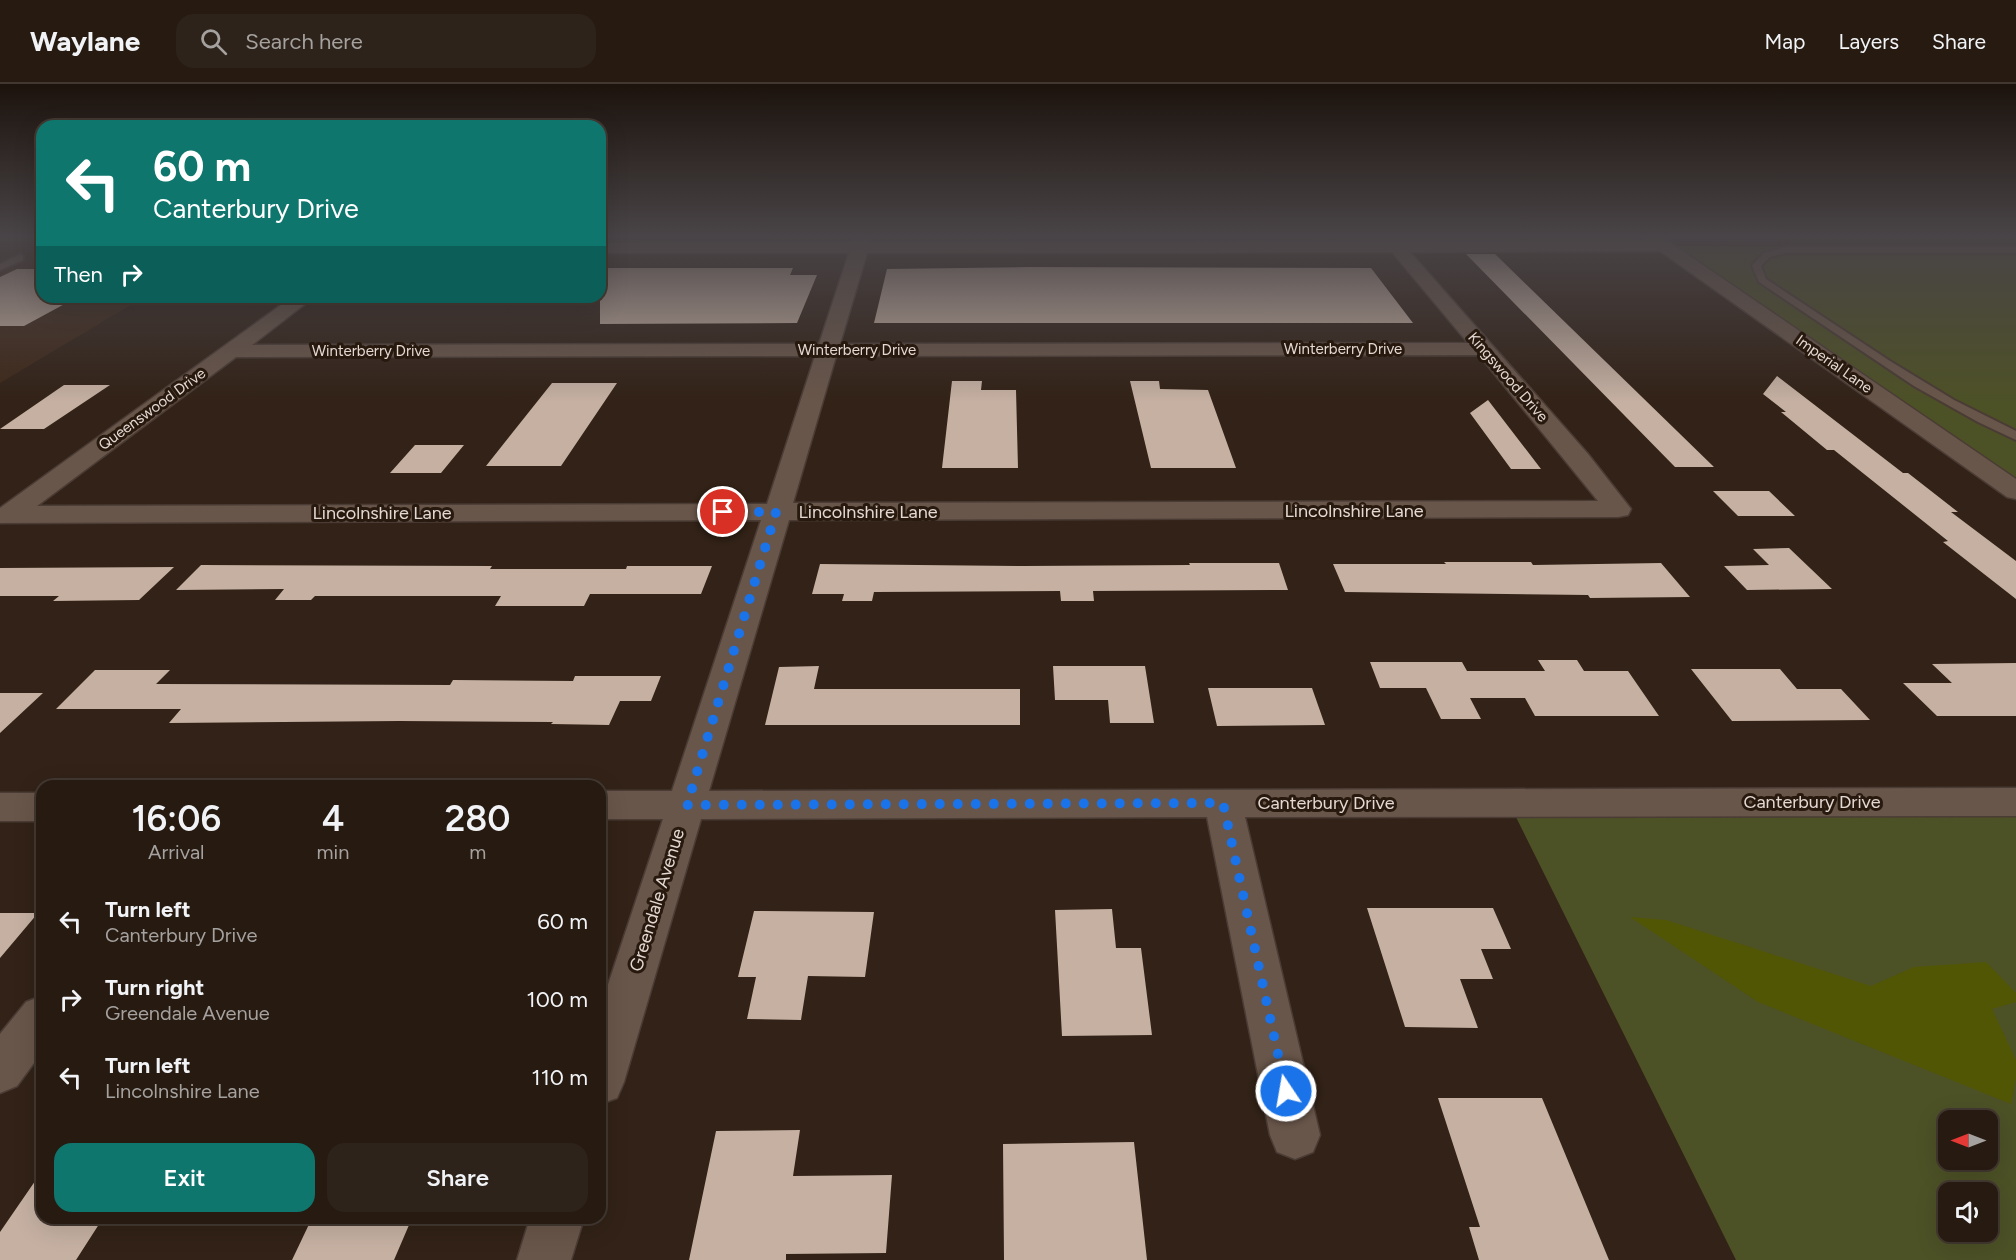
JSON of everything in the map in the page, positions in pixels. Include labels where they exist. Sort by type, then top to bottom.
[{"type":"street","name":"Greendale Avenue","points":[[606,1063],[846,292]]},
{"type":"street","name":"Kingswood Drive","points":[[1435,292],[1618,509]]},
{"type":"street","name":"Imperial Lane","points":[[1730,292],[2016,491]]},
{"type":"street","name":"Queenswood Drive","points":[[5,517],[296,303]]},
{"type":"street","name":"Winterberry Drive","points":[[231,351],[1484,349]]},
{"type":"street","name":"Lincolnshire Lane","points":[[5,517],[1618,509]]},
{"type":"street","name":"Canterbury Drive","points":[[606,806],[2016,802]]},
{"type":"street","points":[[1223,803],[1295,1135]]},
{"type":"street","points":[[0,807],[36,807]]},
{"type":"street","points":[[0,1071],[36,1024]]},
{"type":"street","points":[[544,1260],[555,1224]]},
{"type":"lane","points":[[1779,292],[1856,344],[1916,381],[1991,425],[2016,436]]},
{"type":"shaded area","points":[[0,292],[36,292],[36,303],[134,303],[0,383]]},
{"type":"shaded area","points":[[1630,917],[1666,920],[1871,986],[1914,967],[1986,962],[2016,993],[2016,1002],[1992,1009],[2016,1060],[2016,1078],[2011,1104],[1758,1002]]},
{"type":"green space","points":[[1731,292],[2016,292],[2016,491]]},
{"type":"green space","points":[[2016,802],[2016,1260],[1736,1260],[1509,803]]},
{"type":"building","points":[[0,292],[36,292],[36,303],[66,303],[24,326],[0,326]]},
{"type":"building","points":[[606,292],[810,292],[797,323],[600,324],[600,303],[606,303]]},
{"type":"building","points":[[881,292],[1389,292],[1413,323],[874,323]]},
{"type":"building","points":[[1503,292],[1534,292],[1714,467],[1675,467]]},
{"type":"building","points":[[1777,376],[1903,473],[1908,473],[1958,512],[1951,512],[2016,561],[2016,599],[1943,542],[1948,541],[1834,450],[1827,450],[1781,412],[1786,412],[1763,394]]},
{"type":"building","points":[[952,381],[982,381],[981,390],[1016,390],[1018,468],[942,468]]},
{"type":"building","points":[[1130,381],[1159,381],[1160,389],[1208,390],[1236,468],[1151,468]]},
{"type":"building","points":[[552,383],[617,383],[561,466],[486,466]]},
{"type":"building","points":[[64,385],[110,385],[44,429],[0,429]]},
{"type":"building","points":[[1488,400],[1541,469],[1511,469],[1470,413]]},
{"type":"building","points":[[415,445],[464,445],[441,473],[390,473]]},
{"type":"building","points":[[1713,491],[1769,491],[1795,516],[1738,516]]},
{"type":"building","points":[[1789,548],[1832,589],[1747,590],[1724,566],[1769,565],[1753,549]]},
{"type":"building","points":[[1444,562],[1531,562],[1533,565],[1661,563],[1690,597],[1590,598],[1588,595],[1345,592],[1333,564],[1446,564]]},
{"type":"building","points":[[1189,563],[1279,563],[1288,590],[1093,591],[1094,601],[1061,601],[1060,591],[874,592],[872,601],[842,601],[844,594],[812,594],[820,564],[1023,566],[1190,565]]},
{"type":"building","points":[[201,565],[492,566],[490,569],[626,569],[627,566],[712,566],[701,594],[590,594],[584,606],[495,606],[501,596],[315,596],[311,600],[275,600],[284,589],[176,590]]},
{"type":"building","points":[[174,567],[139,600],[53,601],[59,596],[0,596],[0,568]]},
{"type":"building","points":[[1538,660],[1577,660],[1584,671],[1628,671],[1659,716],[1535,716],[1525,698],[1470,698],[1481,719],[1441,719],[1426,688],[1380,688],[1370,662],[1462,662],[1467,671],[1545,671]]},
{"type":"building","points":[[2016,663],[2016,716],[1937,716],[1903,683],[1952,683],[1932,664]]},
{"type":"building","points":[[819,666],[814,689],[1020,689],[1020,725],[765,725],[779,667]]},
{"type":"building","points":[[1053,666],[1145,666],[1154,723],[1110,723],[1108,700],[1055,700]]},
{"type":"building","points":[[1691,669],[1780,669],[1797,689],[1841,689],[1870,720],[1732,721]]},
{"type":"building","points":[[95,670],[170,670],[156,684],[450,685],[453,680],[573,681],[575,676],[661,676],[651,701],[620,701],[609,725],[551,724],[553,722],[399,721],[169,723],[181,709],[56,709]]},
{"type":"building","points":[[1208,688],[1312,688],[1325,725],[1217,726]]},
{"type":"building","points":[[0,693],[43,693],[0,733]]},
{"type":"building","points":[[1367,908],[1493,908],[1511,949],[1481,949],[1493,979],[1460,979],[1478,1028],[1405,1027]]},
{"type":"building","points":[[1112,909],[1116,948],[1141,948],[1152,1035],[1062,1036],[1055,910]]},
{"type":"building","points":[[754,911],[874,912],[865,977],[808,976],[801,1020],[747,1019],[756,977],[738,977]]},
{"type":"building","points":[[0,913],[36,913],[36,915],[0,958]]},
{"type":"building","points":[[1438,1098],[1542,1098],[1609,1260],[1479,1260],[1469,1227],[1480,1227]]},
{"type":"building","points":[[800,1130],[793,1176],[892,1175],[886,1253],[786,1254],[786,1260],[689,1260],[716,1131]]},
{"type":"building","points":[[1134,1142],[1147,1260],[1004,1260],[1003,1144]]},
{"type":"building","points":[[36,1180],[36,1224],[99,1224],[76,1260],[0,1260],[0,1232]]},
{"type":"building","points":[[309,1224],[409,1224],[394,1260],[292,1260]]},
{"type":"route","points":[[723,512],[776,512],[687,805],[1223,803],[1286,1091]]}]
